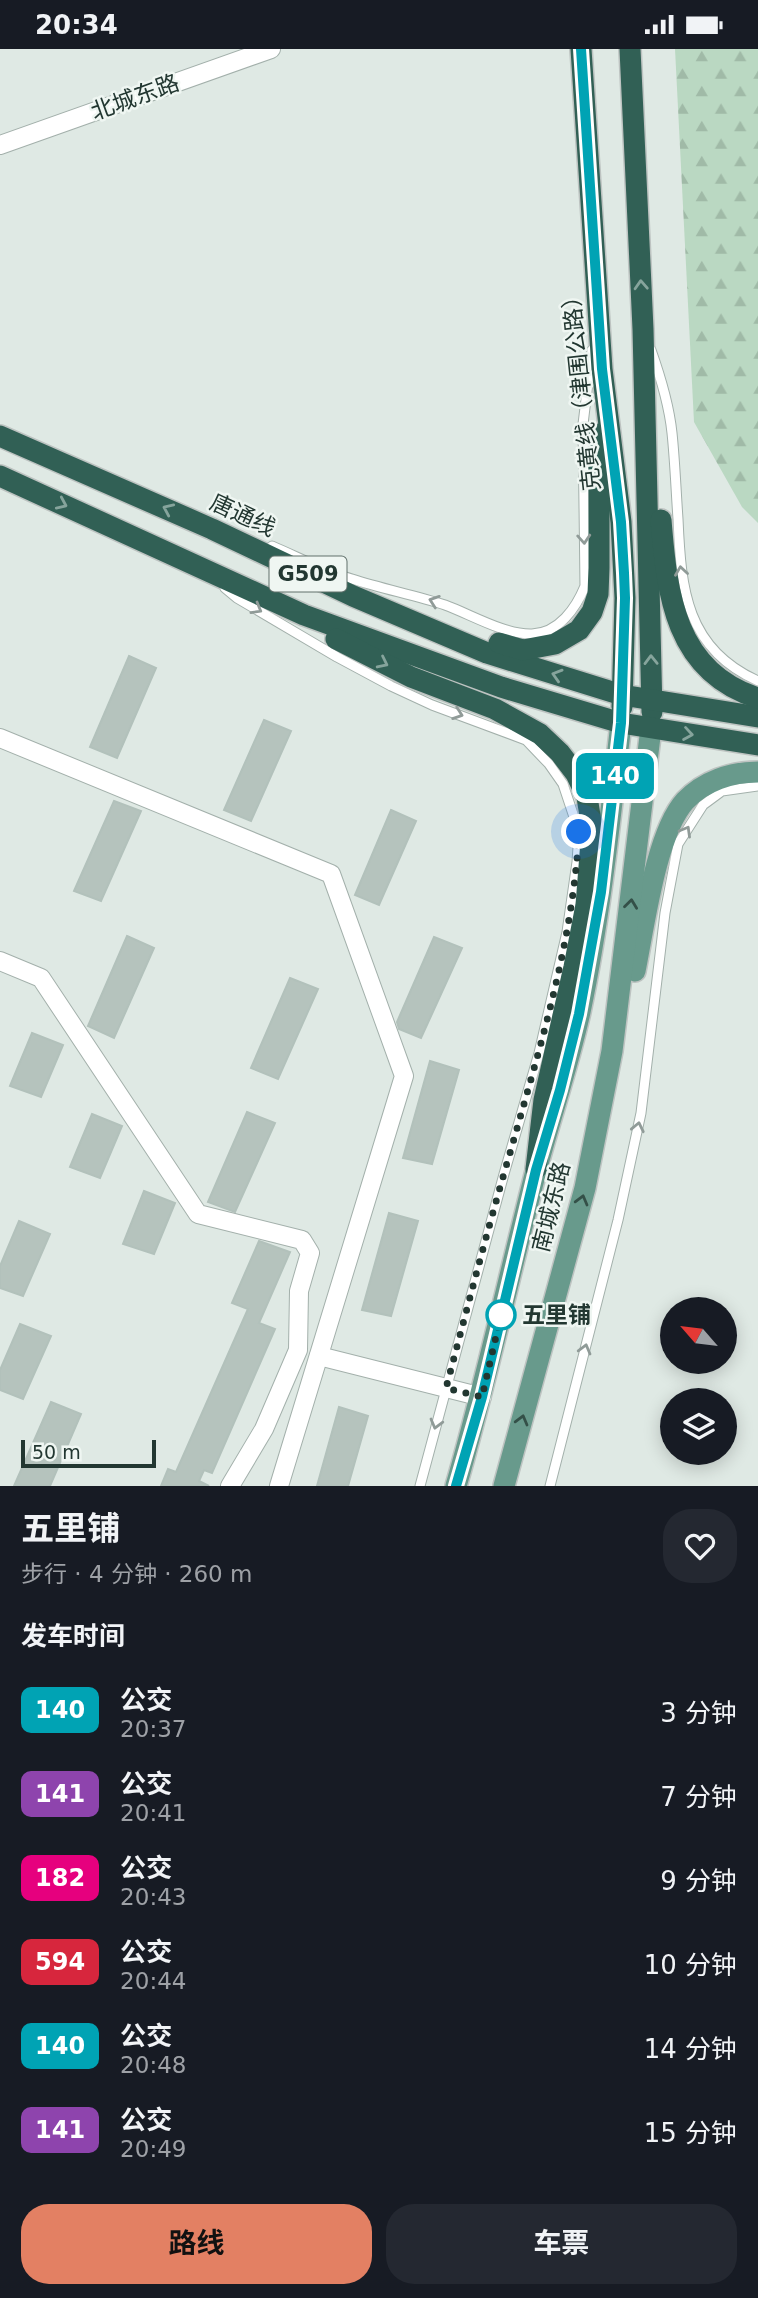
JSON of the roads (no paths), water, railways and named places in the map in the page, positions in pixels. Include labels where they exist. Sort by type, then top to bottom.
[{"type":"highway","name":"克黄线（津围公路）","points":[[580,49],[602,369],[622,535],[625,598],[621,723]]},
{"type":"highway","points":[[630,49],[643,329],[651,728]]},
{"type":"highway","points":[[353,596],[408,609],[523,650],[555,644],[579,630],[592,613],[598,594],[602,369]]},
{"type":"highway","points":[[645,401],[673,611],[682,633],[697,656],[718,676],[744,693],[758,698]]},
{"type":"highway","name":"唐通线","points":[[0,436],[212,529],[353,596],[487,653],[622,695]]},
{"type":"highway","name":"G509","points":[[0,476],[304,615],[501,687],[621,723]]},
{"type":"highway","points":[[304,615],[352,648],[411,677],[495,709],[530,728],[560,753],[576,774],[587,797],[592,828],[586,905],[575,967],[544,1100],[536,1170]]},
{"type":"highway","name":"G509","points":[[622,695],[758,717]]},
{"type":"highway","points":[[621,723],[758,745]]},
{"type":"main road","name":"南城东路","points":[[456,1486],[482,1397],[536,1170],[579,1014],[604,869],[621,723]]},
{"type":"main road","name":"南城东路","points":[[504,1486],[585,1188],[612,1051],[651,728]]},
{"type":"main road","points":[[612,1051],[629,999],[653,887],[670,824],[684,802],[701,788],[741,772],[758,772]]},
{"type":"street","name":"北城东路","points":[[0,145],[271,49]]},
{"type":"street","points":[[0,738],[331,874],[404,1076],[279,1486]]},
{"type":"street","points":[[0,961],[41,978],[198,1213],[302,1240],[310,1253],[299,1291],[298,1350],[264,1429],[230,1486]]},
{"type":"street","points":[[319,1356],[482,1397]]},
{"type":"street","points":[[264,1429],[295,1434]]},
{"type":"lane","points":[[212,529],[252,538],[342,576],[418,596],[515,632],[533,634],[551,628],[578,604],[585,586],[583,424],[597,300]]},
{"type":"lane","points":[[643,329],[666,392],[674,455],[680,563],[685,598],[697,627],[713,650],[730,667],[758,681]]},
{"type":"lane","points":[[203,568],[237,598],[337,657],[432,705],[526,740],[563,784],[579,832],[567,932],[539,1053],[503,1174],[420,1486]]},
{"type":"lane","points":[[550,1486],[618,1220],[641,1112],[665,913],[678,844],[703,805],[722,791],[758,786]]},
{"type":"place","name":"五里铺","points":[[501,1315]]}]
